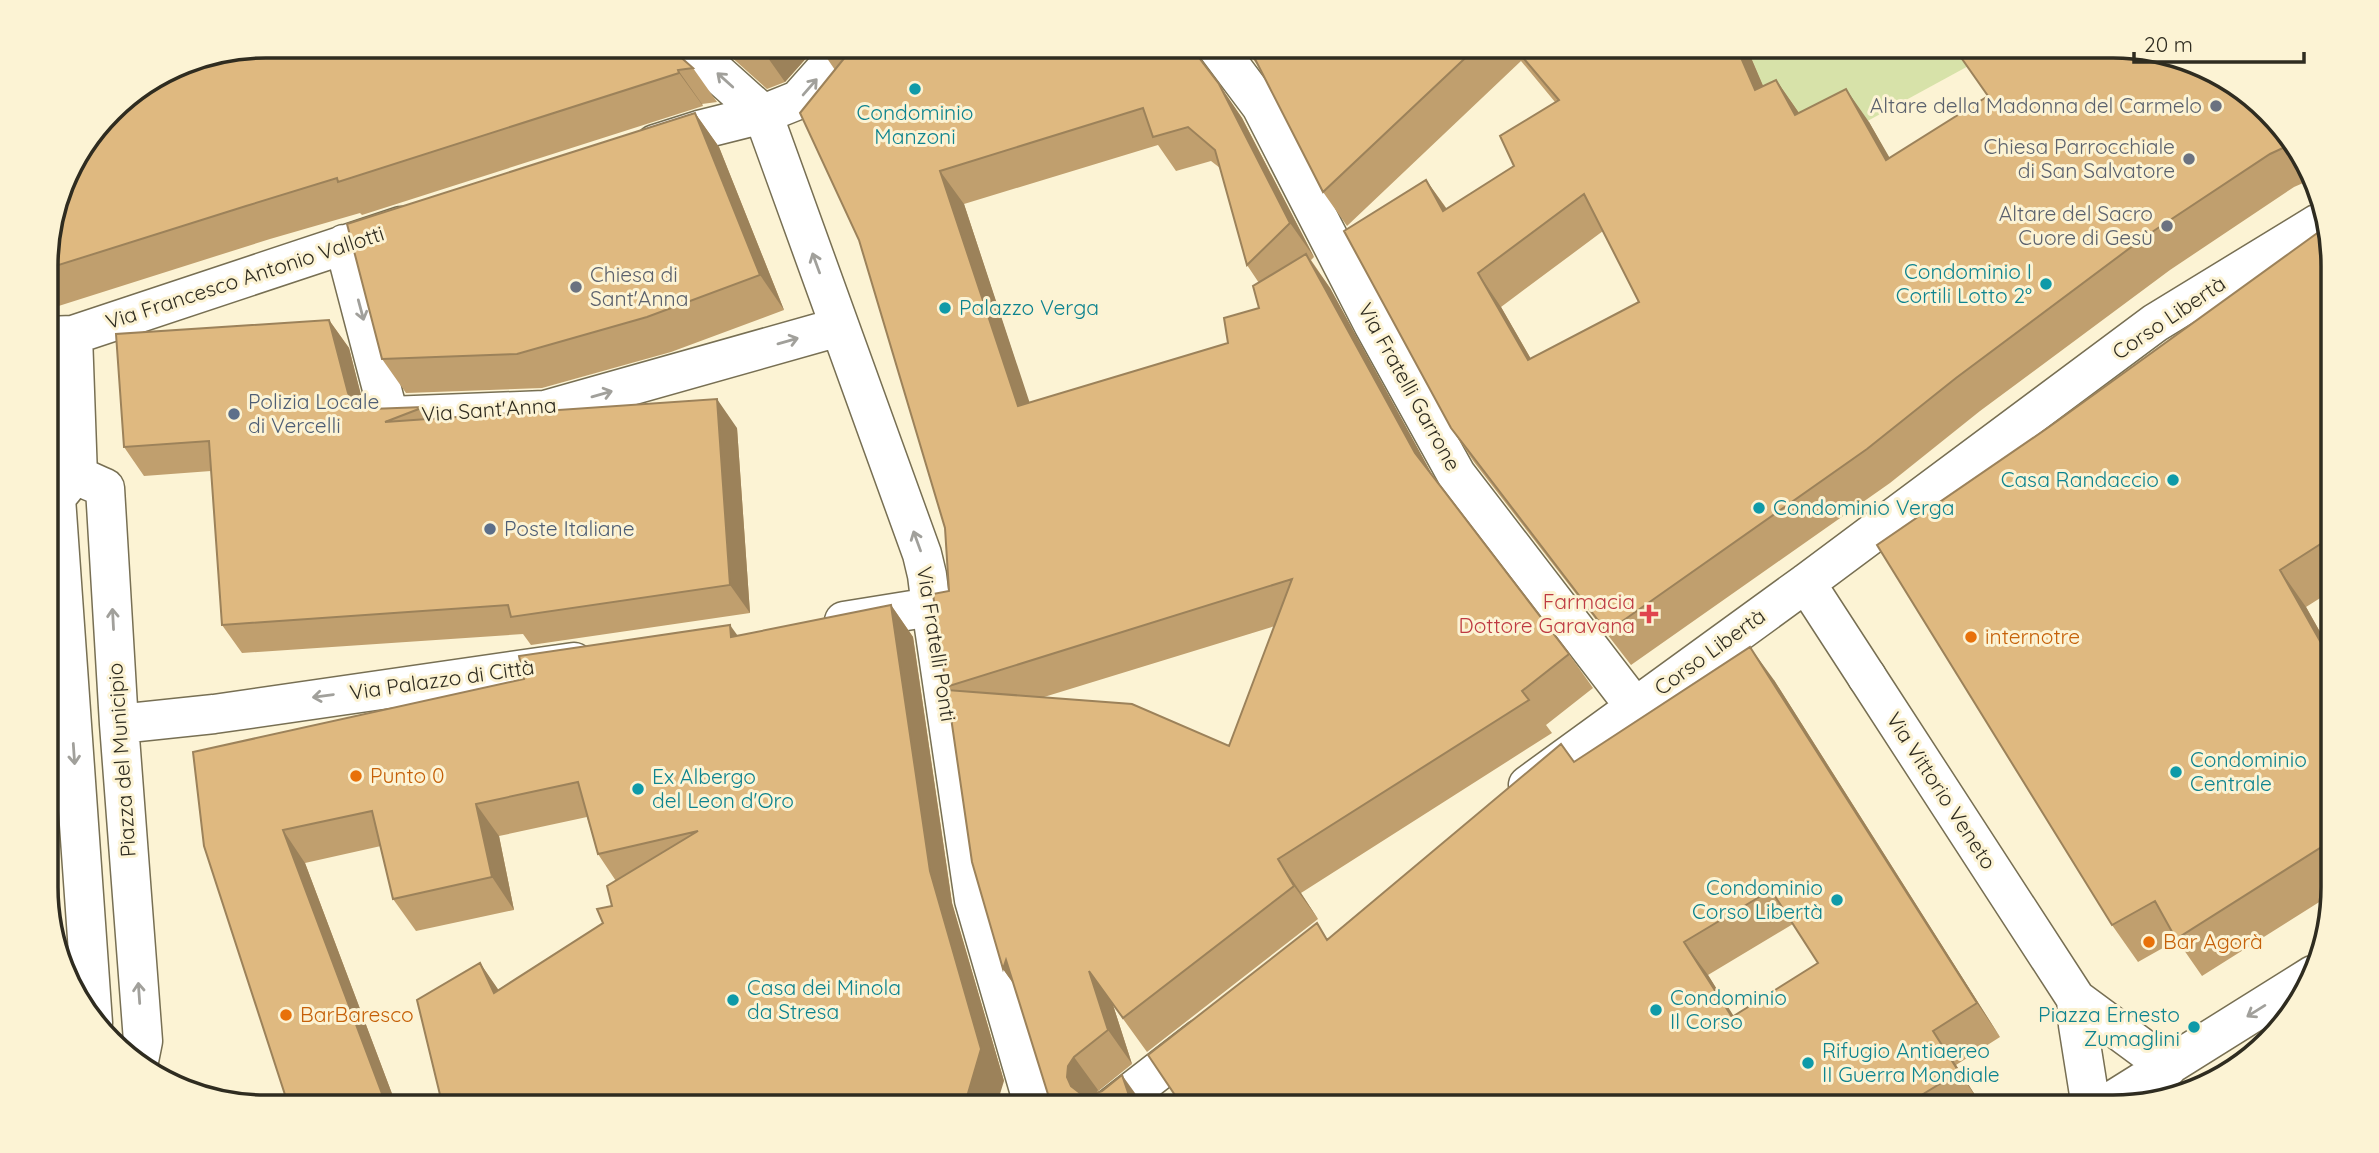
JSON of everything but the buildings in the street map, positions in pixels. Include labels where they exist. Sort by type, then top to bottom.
[{"type":"street","points":[[700,58],[763,114]]},
{"type":"street","points":[[620,155],[699,130],[763,114],[798,100],[835,58]]},
{"type":"street","name":"Via Fratelli Garrone","points":[[1225,58],[1261,106],[1373,324],[1456,474],[1635,707]]},
{"type":"street","name":"Via Fratelli Ponti","points":[[763,114],[922,554],[974,900],[1030,1095]]},
{"type":"street","name":"Via Francesco Antonio Vallotti","points":[[59,336],[436,215]]},
{"type":"street","name":"Corso Libertà","points":[[1504,802],[1806,583],[2155,323],[2319,235]]},
{"type":"street","name":"Via Sant'Anna","points":[[344,244],[390,416],[545,410],[839,327]]},
{"type":"street","points":[[58,494],[71,478],[78,477],[59,336]]},
{"type":"street","name":"Piazza del Municipio","points":[[78,477],[106,488],[119,724],[142,1041],[140,1053]]},
{"type":"street","points":[[58,539],[91,1000]]},
{"type":"street","name":"Via Vittorio Veneto","points":[[1806,583],[2076,999],[2168,1067]]},
{"type":"street","points":[[814,626],[931,607]]},
{"type":"street","name":"Via Palazzo di Città","points":[[119,724],[214,714],[301,699],[609,657]]},
{"type":"street","points":[[2122,1095],[2296,986]]},
{"type":"street","name":"Via Vittorio Veneto","points":[[2076,999],[2089,1095]]},
{"type":"street","points":[[1127,1095],[1224,1020]]},
{"type":"green space","points":[[1751,58],[1983,58],[1818,148],[1779,124]]},
{"type":"place","name":"Condominio Manzoni","points":[[915,89]]},
{"type":"place","name":"Altare della Madonna del Carmelo","points":[[2216,106]]},
{"type":"place","name":"Chiesa Parrocchiale di San Salvatore","points":[[2189,159]]},
{"type":"place","name":"Altare del Sacro Cuore di Gesù","points":[[2167,226]]},
{"type":"place","name":"Condominio I Cortili Lotto 2°","points":[[2046,284]]},
{"type":"place","name":"Chiesa di Sant'Anna","points":[[576,287]]},
{"type":"place","name":"Palazzo Verga","points":[[945,308]]},
{"type":"place","name":"Polizia Locale di Vercelli","points":[[234,414]]},
{"type":"place","name":"Casa Randaccio","points":[[2173,480]]},
{"type":"place","name":"Condominio Verga","points":[[1759,508]]},
{"type":"place","name":"Poste Italiane","points":[[490,529]]},
{"type":"place","name":"Farmacia Dottore Garavana","points":[[1649,614]]},
{"type":"place","name":"internotre","points":[[1971,637]]},
{"type":"place","name":"Condominio Centrale","points":[[2176,772]]},
{"type":"place","name":"Punto 0","points":[[356,776]]},
{"type":"place","name":"Ex Albergo del Leon d'Oro","points":[[638,789]]},
{"type":"place","name":"Condominio Corso Libertà","points":[[1837,900]]},
{"type":"place","name":"Bar Agorà","points":[[2149,942]]},
{"type":"place","name":"Casa dei Minola da Stresa","points":[[733,1000]]},
{"type":"place","name":"Condominio Il Corso","points":[[1656,1010]]},
{"type":"place","name":"BarBaresco","points":[[286,1015]]},
{"type":"place","name":"Piazza Ernesto Zumaglini","points":[[2194,1027]]},
{"type":"place","name":"Rifugio Antiaereo II Guerra Mondiale","points":[[1808,1063]]}]
